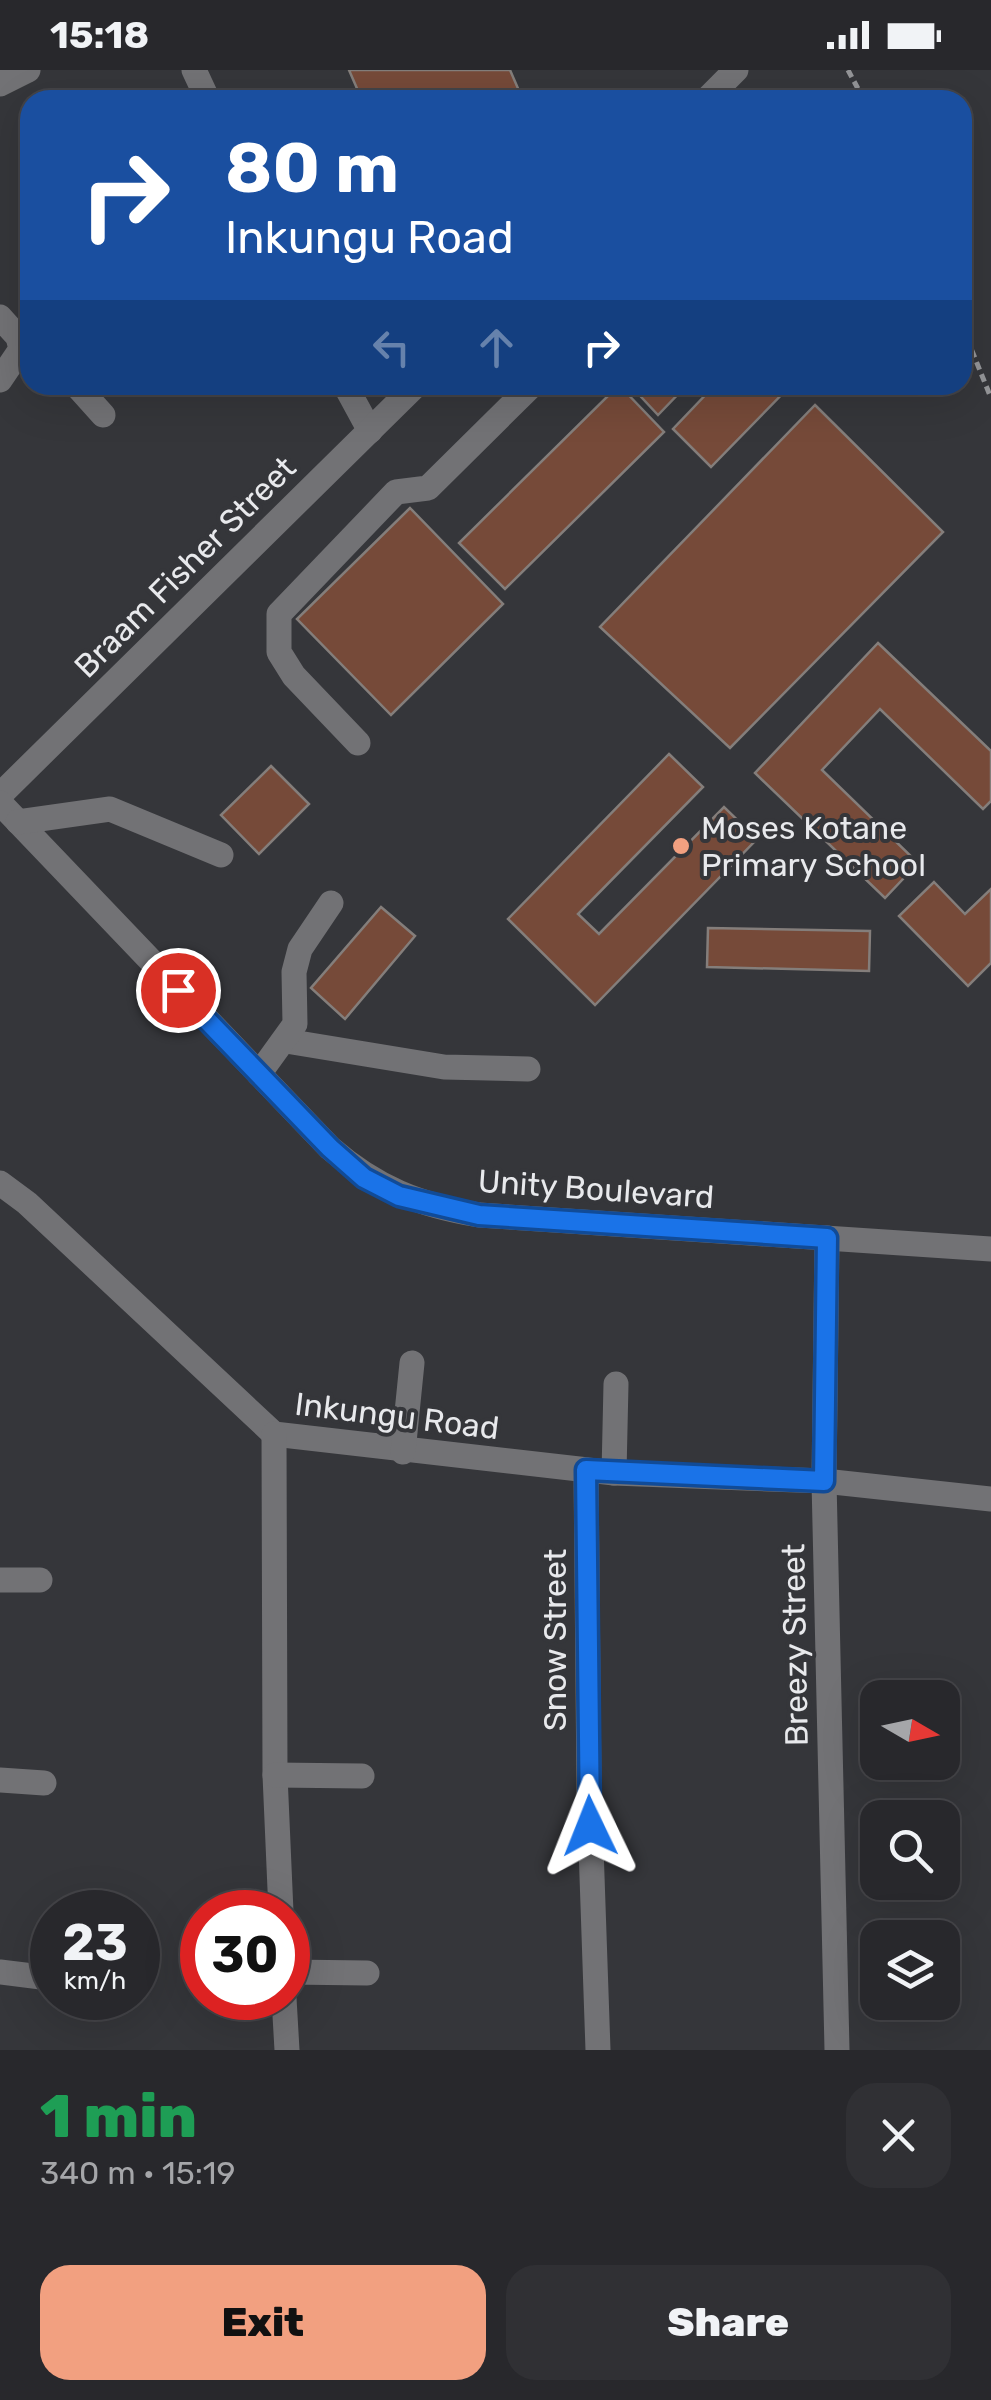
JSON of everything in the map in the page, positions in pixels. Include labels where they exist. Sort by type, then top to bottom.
[{"type":"street","points":[[0,84],[28,70]]},
{"type":"street","points":[[716,90],[736,70]]},
{"type":"street","points":[[0,317],[20,341]]},
{"type":"street","points":[[0,380],[20,358]]},
{"type":"street","points":[[85,395],[103,415]]},
{"type":"street","points":[[350,395],[370,431]]},
{"type":"street","name":"Braam Fisher Street","points":[[0,794],[406,395]]},
{"type":"street","points":[[358,743],[294,676],[279,652],[279,614],[285,603],[343,552],[396,492],[428,488],[522,395]]},
{"type":"street","points":[[9,813],[110,809],[221,855]]},
{"type":"street","name":"Unity Boulevard","points":[[9,813],[364,1178],[430,1206],[479,1215],[991,1249]]},
{"type":"street","points":[[259,1074],[286,1042],[295,1024],[294,972],[300,949],[332,903]]},
{"type":"street","points":[[286,1042],[444,1068],[528,1069]]},
{"type":"street","name":"Inkungu Road","points":[[0,1182],[28,1203],[274,1434],[402,1452],[614,1473],[824,1481],[991,1499]]},
{"type":"street","name":"Breezy Street","points":[[827,1238],[824,1481],[838,2050]]},
{"type":"street","points":[[402,1452],[412,1363]]},
{"type":"street","points":[[614,1473],[616,1384]]},
{"type":"street","points":[[274,1434],[280,1890]]},
{"type":"street","name":"Snow Street","points":[[586,1470],[588,1788],[598,2050]]},
{"type":"street","points":[[0,1580],[40,1580]]},
{"type":"street","points":[[276,1775],[362,1776]]},
{"type":"street","points":[[0,1780],[44,1783]]},
{"type":"street","points":[[0,1972],[30,1976]]},
{"type":"street","points":[[310,1972],[367,1972]]},
{"type":"street","points":[[285,2020],[286,2050]]},
{"type":"path","points":[[972,351],[991,398]]},
{"type":"building","points":[[349,70],[510,70],[519,90],[358,90]]},
{"type":"building","points":[[609,395],[629,395],[664,432],[505,589],[459,543]]},
{"type":"building","points":[[639,395],[677,395],[658,415]]},
{"type":"building","points":[[705,395],[781,395],[711,467],[673,429]]},
{"type":"building","points":[[815,405],[943,532],[730,748],[600,627]]},
{"type":"building","points":[[410,508],[503,604],[391,715],[297,619]]},
{"type":"building","points":[[878,643],[991,751],[991,801],[983,809],[880,709],[822,770],[918,863],[885,898],[755,773]]},
{"type":"building","points":[[669,754],[703,787],[578,914],[599,934],[724,807],[757,839],[595,1005],[508,919]]},
{"type":"building","points":[[271,766],[309,804],[259,854],[221,815]]},
{"type":"building","points":[[934,882],[965,914],[991,889],[991,963],[968,986],[899,916]]},
{"type":"building","points":[[381,907],[415,936],[345,1019],[311,988]]},
{"type":"building","points":[[708,928],[870,931],[869,971],[707,967]]},
{"type":"place","name":"Moses Kotane Primary School","points":[[681,846]]},
{"type":"route","points":[[178,990],[330,1148],[364,1178],[399,1196],[479,1215],[827,1238],[824,1481],[586,1470],[590,1826]]}]
